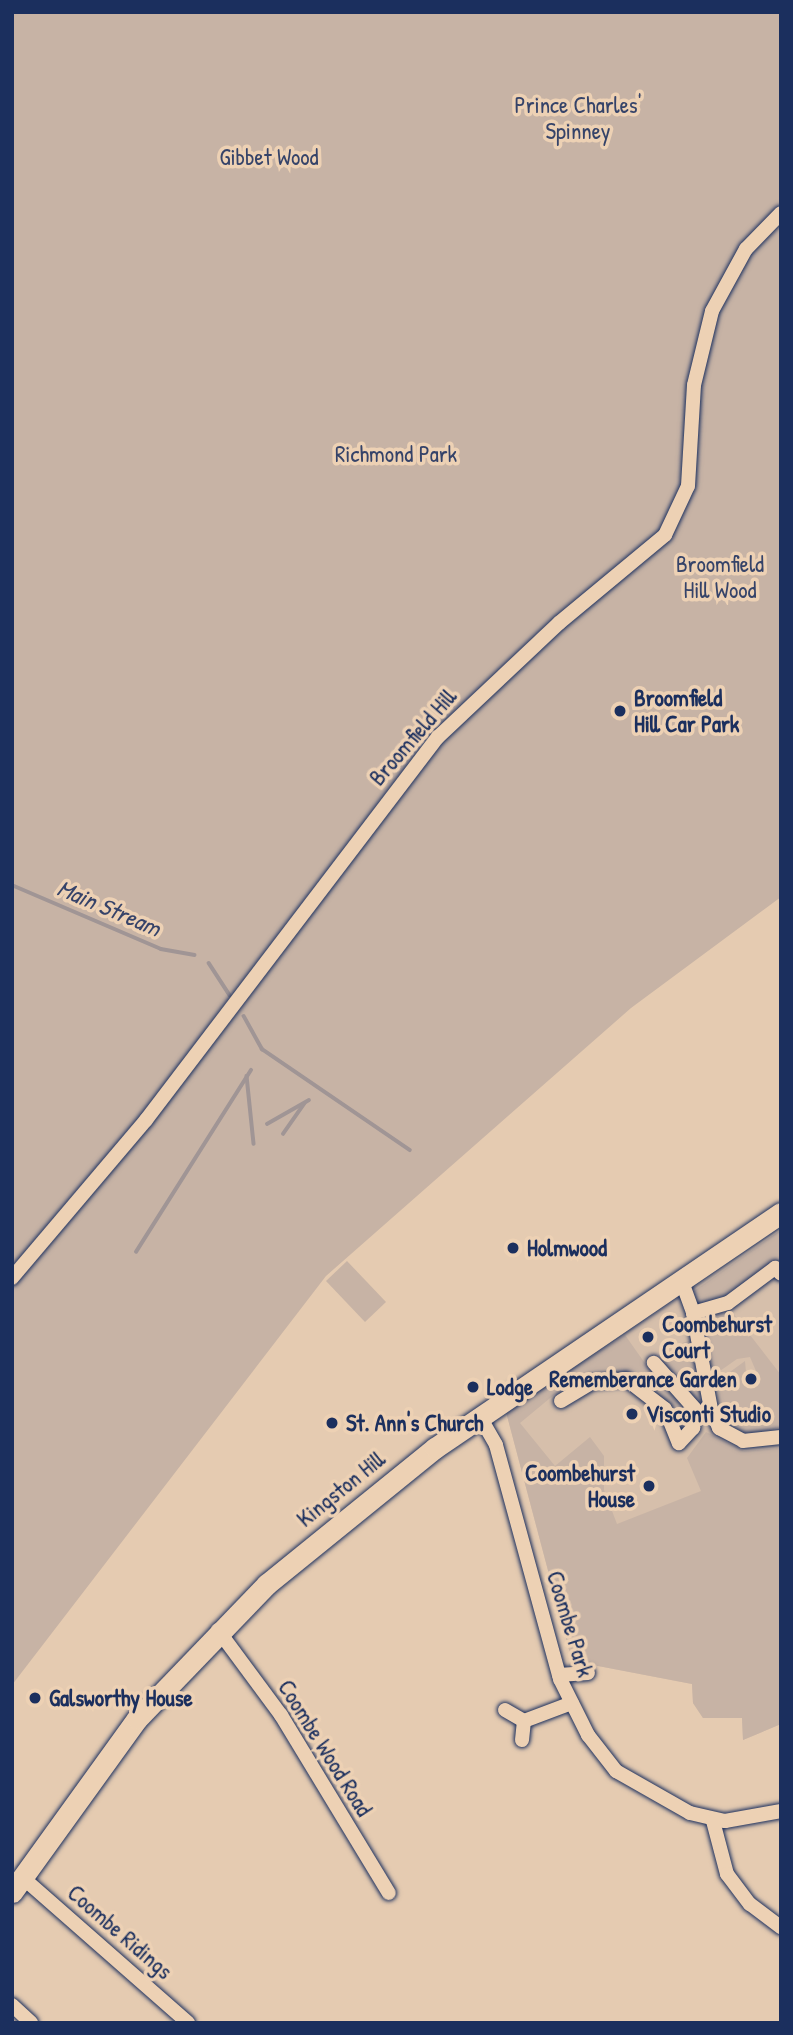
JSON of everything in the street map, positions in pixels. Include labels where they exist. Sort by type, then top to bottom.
[{"type":"main road","name":"Kingston Hill","points":[[17,1884],[136,1719],[218,1630],[355,1510],[480,1417],[781,1213]]},
{"type":"street","name":"Broomfield Hill","points":[[12,1278],[146,1120],[438,737],[559,622],[665,535],[680,510],[688,486],[699,351],[712,311],[746,249],[781,214]]},
{"type":"street","points":[[693,1312],[728,1303],[775,1268],[781,1274]]},
{"type":"street","points":[[682,1282],[693,1312],[709,1401],[719,1427],[732,1436],[758,1442],[781,1437]]},
{"type":"street","points":[[561,1401],[593,1382],[626,1380],[665,1409],[679,1443],[693,1428],[695,1407],[654,1363]]},
{"type":"street","points":[[695,1407],[709,1401]]},
{"type":"street","name":"Coombe Park","points":[[480,1417],[496,1445],[559,1675],[588,1735],[616,1771],[648,1791],[713,1821],[750,1819],[781,1811]]},
{"type":"street","name":"Coombe Wood Road","points":[[218,1630],[281,1715],[389,1893]]},
{"type":"street","points":[[559,1675],[588,1673]]},
{"type":"street","points":[[524,1721],[572,1703]]},
{"type":"street","points":[[505,1710],[524,1721]]},
{"type":"street","points":[[522,1740],[524,1721]]},
{"type":"street","points":[[713,1821],[727,1874],[750,1904],[781,1927]]},
{"type":"street","name":"Coombe Ridings","points":[[17,1884],[188,2023]]},
{"type":"street","points":[[12,2005],[31,2023]]},
{"type":"shaded area","points":[[781,1230],[781,1724],[743,1740],[742,1718],[703,1718],[693,1703],[692,1684],[572,1661],[506,1412]]},
{"type":"green space","name":"Richmond Park","points":[[12,12],[781,12],[781,897],[631,1008],[326,1276],[12,1685]]},
{"type":"green space","points":[[781,1230],[781,1267],[729,1299],[698,1306],[694,1291]]},
{"type":"green space","points":[[347,1261],[386,1302],[365,1322],[326,1281]]},
{"type":"green space","points":[[729,1308],[781,1375],[781,1427],[753,1434],[741,1432],[725,1419],[718,1404],[719,1380],[745,1361],[747,1384],[759,1378],[750,1357],[737,1359],[717,1373],[712,1389],[697,1316]]},
{"type":"green space","points":[[625,1335],[649,1369],[679,1350],[679,1344],[692,1340],[701,1397],[687,1404],[682,1431],[623,1376],[559,1398],[555,1394],[520,1423],[555,1466],[590,1437],[604,1456],[604,1490],[617,1524],[701,1491],[687,1458],[706,1432],[744,1451],[781,1448],[781,1724],[743,1740],[742,1718],[703,1718],[693,1703],[692,1684],[572,1661],[506,1412]]},
{"type":"waterway","name":"Main Stream","points":[[12,885],[161,949],[194,955]]},
{"type":"waterway","points":[[209,963],[230,995]]},
{"type":"waterway","points":[[244,1016],[262,1049],[410,1150]]},
{"type":"waterway","points":[[136,1252],[251,1070]]},
{"type":"waterway","points":[[247,1076],[254,1144]]},
{"type":"waterway","points":[[267,1124],[309,1100]]},
{"type":"waterway","points":[[283,1134],[304,1104]]},
{"type":"place","name":"Broomfield Hill Car Park","points":[[620,711]]},
{"type":"place","name":"Holmwood","points":[[513,1248]]},
{"type":"place","name":"Coombehurst Court","points":[[648,1337]]},
{"type":"place","name":"Rememberance Garden","points":[[751,1379]]},
{"type":"place","name":"Lodge","points":[[473,1387]]},
{"type":"place","name":"Visconti Studio","points":[[632,1414]]},
{"type":"place","name":"St. Ann's Church","points":[[332,1423]]},
{"type":"place","name":"Coombehurst House","points":[[649,1486]]},
{"type":"place","name":"Galsworthy House","points":[[35,1698]]},
{"type":"park label","name":"Prince Charles' Spinney","points":[[578,118]]},
{"type":"park label","name":"Gibbet Wood","points":[[269,157]]},
{"type":"park label","name":"Broomfield Hill Wood","points":[[720,577]]}]
